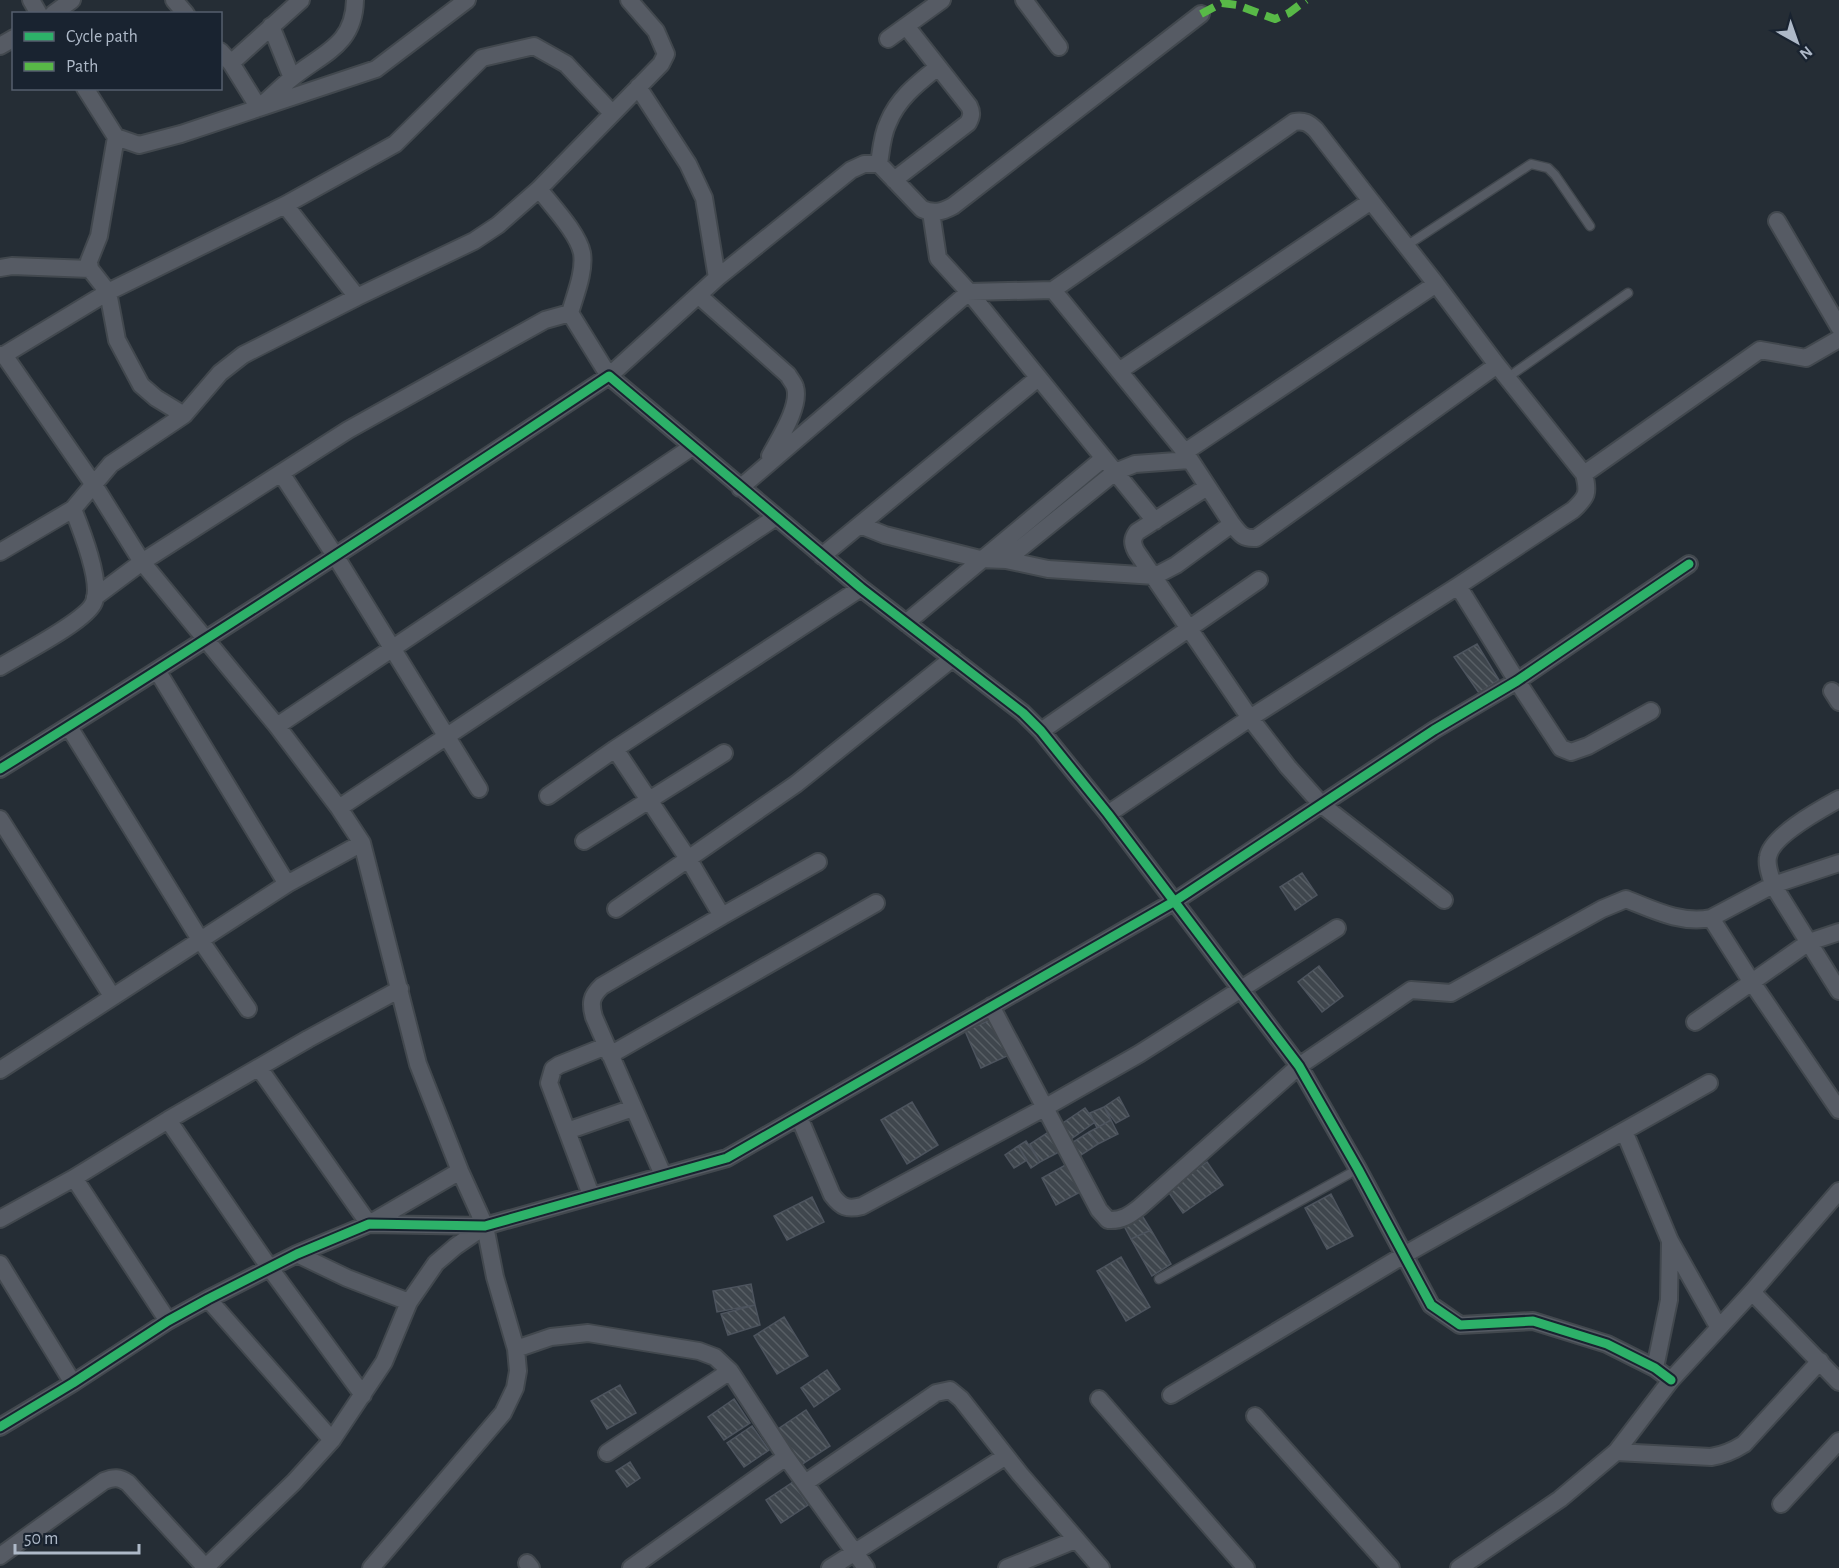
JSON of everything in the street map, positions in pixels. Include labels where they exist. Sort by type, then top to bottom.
[{"type":"street","points":[[55,12],[72,0]]},
{"type":"street","points":[[174,0],[184,12]]},
{"type":"street","points":[[259,108],[226,57],[271,26],[301,0]]},
{"type":"street","points":[[259,108],[292,78],[339,44],[351,28],[355,0]]},
{"type":"street","points":[[116,137],[139,144],[182,134],[376,69],[466,0]]},
{"type":"street","points":[[0,552],[73,509],[111,464],[184,415],[220,373],[243,355],[474,241],[498,225],[539,189],[661,64],[666,54],[656,31],[629,0]]},
{"type":"street","points":[[888,39],[942,0]]},
{"type":"street","points":[[1024,0],[1059,48]]},
{"type":"street","points":[[0,770],[158,672],[336,557],[609,376],[717,278],[851,170],[864,164],[879,164],[922,209],[931,213],[942,212],[953,206],[1201,14]]},
{"type":"street","points":[[271,26],[292,78]]},
{"type":"street","points":[[894,180],[968,123],[972,111],[906,26]]},
{"type":"street","points":[[371,1568],[503,1413],[514,1388],[518,1371],[516,1349],[495,1277],[485,1226],[460,1171],[418,1064],[362,843],[339,808],[277,726],[142,562],[94,485],[2,355],[108,292],[285,205],[395,144],[482,58],[534,46],[566,64],[612,113]]},
{"type":"street","points":[[879,164],[887,124],[895,110],[911,88],[938,67]]},
{"type":"street","points":[[638,87],[688,164],[704,198],[717,278]]},
{"type":"street","points":[[87,90],[116,137],[99,236],[89,261],[90,269],[108,292],[117,340],[141,385],[156,398],[184,415]]},
{"type":"street","points":[[740,488],[969,292],[1053,290],[1294,122],[1302,120],[1317,130],[1584,474],[1588,488],[1584,499],[1573,510],[1250,718],[1108,814]]},
{"type":"street","points":[[539,189],[577,239],[582,253],[580,277],[570,313],[609,376],[822,556],[1023,713],[1041,731],[1108,814],[1299,1066],[1358,1169],[1431,1305],[1460,1325],[1533,1321],[1607,1344],[1655,1368],[1671,1380]]},
{"type":"street","points":[[1119,371],[1371,201]]},
{"type":"street","points":[[285,205],[357,297]]},
{"type":"street","points":[[931,213],[938,258],[969,292],[1155,521]]},
{"type":"street","points":[[1777,221],[1839,327]]},
{"type":"street","points":[[0,268],[12,266],[90,269]]},
{"type":"street","points":[[1006,560],[1115,472],[1135,464],[1187,456],[1436,284]]},
{"type":"street","points":[[1053,290],[1187,456],[1241,536],[1248,539],[1256,538],[1502,371]]},
{"type":"street","points":[[698,295],[788,375],[795,387],[796,398],[792,412],[766,465]]},
{"type":"street","points":[[95,597],[142,562],[348,430],[545,320],[570,313]]},
{"type":"street","points":[[1584,474],[1760,350],[1806,358],[1839,339]]},
{"type":"street","points":[[822,556],[1038,378]]},
{"type":"street","points":[[277,726],[692,447]]},
{"type":"street","points":[[906,623],[1104,458]]},
{"type":"street","points":[[281,473],[336,557],[479,789]]},
{"type":"street","points":[[1208,487],[1137,532],[1133,538],[1133,544],[1250,718],[1288,767],[1322,805],[1444,900]]},
{"type":"street","points":[[0,667],[76,621],[93,605],[95,597],[93,568],[73,509]]},
{"type":"street","points":[[339,808],[776,517]]},
{"type":"street","points":[[860,525],[885,535],[980,559],[1006,560],[1048,569],[1155,576],[1176,565],[1232,524]]},
{"type":"street","points":[[369,1224],[485,1226],[727,1158],[1174,902],[1434,730],[1516,681],[1689,564]]},
{"type":"street","points":[[1041,731],[1259,580]]},
{"type":"street","points":[[1458,586],[1516,681],[1561,748],[1571,752],[1588,746],[1651,711]]},
{"type":"street","points":[[548,796],[615,749],[861,588]]},
{"type":"street","points":[[616,909],[796,784],[953,658]]},
{"type":"street","points":[[158,672],[287,884]]},
{"type":"street","points":[[69,727],[201,941],[248,1009]]},
{"type":"street","points":[[615,749],[689,860],[722,916]]},
{"type":"street","points":[[584,841],[724,753]]},
{"type":"street","points":[[1839,799],[1779,839],[1770,850],[1768,865],[1773,885],[1839,991]]},
{"type":"street","points":[[0,819],[112,996]]},
{"type":"street","points":[[0,1070],[287,884],[362,843]]},
{"type":"street","points":[[663,1175],[594,1017],[591,1005],[593,995],[602,986],[818,862]]},
{"type":"street","points":[[991,1006],[1099,1210],[1108,1220],[1116,1221],[1126,1218],[1140,1207],[1299,1066],[1411,990],[1451,993],[1602,909],[1626,899],[1684,919],[1711,918],[1773,885],[1839,863]]},
{"type":"street","points":[[591,1195],[549,1083],[553,1069],[559,1065],[608,1051],[876,903]]},
{"type":"street","points":[[1711,918],[1839,1110]]},
{"type":"street","points":[[799,1117],[838,1204],[852,1209],[862,1206],[1139,1054],[1337,928]]},
{"type":"street","points":[[1695,1022],[1809,942],[1839,932]]},
{"type":"street","points":[[0,1219],[400,988]]},
{"type":"street","points":[[259,1068],[369,1224]]},
{"type":"street","points":[[1171,1395],[1404,1255],[1709,1083]]},
{"type":"street","points":[[567,1131],[633,1108]]},
{"type":"street","points":[[168,1120],[269,1268],[363,1395]]},
{"type":"street","points":[[1624,1131],[1670,1241],[1719,1328]]},
{"type":"street","points":[[0,1427],[168,1321],[297,1254],[369,1224],[460,1171]]},
{"type":"street","points":[[74,1178],[168,1321]]},
{"type":"street","points":[[1459,1568],[1560,1499],[1616,1452],[1671,1380],[1752,1292],[1839,1191]]},
{"type":"street","points":[[0,1556],[104,1481],[120,1478],[205,1568],[294,1482],[332,1440],[384,1362],[409,1302],[436,1263],[485,1226]]},
{"type":"street","points":[[1655,1368],[1669,1300],[1670,1241]]},
{"type":"street","points":[[297,1254],[348,1278],[409,1302]]},
{"type":"street","points":[[0,1264],[73,1383]]},
{"type":"street","points":[[1752,1292],[1839,1382]]},
{"type":"street","points":[[208,1299],[332,1440]]},
{"type":"street","points":[[516,1349],[551,1337],[588,1333],[699,1351],[715,1357],[730,1371],[786,1457],[866,1568]]},
{"type":"street","points":[[1616,1452],[1711,1457],[1723,1455],[1744,1444],[1820,1361]]},
{"type":"street","points":[[607,1453],[730,1371]]},
{"type":"street","points":[[805,1483],[936,1393],[950,1390],[961,1399],[1075,1540],[1101,1568]]},
{"type":"street","points":[[1099,1399],[1246,1568]]},
{"type":"street","points":[[1255,1416],[1391,1568]]},
{"type":"street","points":[[1781,1504],[1839,1441]]},
{"type":"street","points":[[830,1568],[1006,1456]]},
{"type":"street","points":[[631,1568],[786,1457]]},
{"type":"street","points":[[1007,1568],[1075,1540]]},
{"type":"lane","points":[[1406,246],[1531,164],[1548,168],[1555,175],[1590,226]]},
{"type":"lane","points":[[1502,371],[1628,293]]},
{"type":"lane","points":[[1159,1279],[1358,1169]]},
{"type":"building","points":[[1477,644],[1499,680],[1479,693],[1454,657]]},
{"type":"building","points":[[1302,873],[1317,895],[1295,910],[1280,887]]},
{"type":"building","points":[[1319,966],[1343,996],[1322,1012],[1298,982]]},
{"type":"building","points":[[990,1020],[1007,1056],[981,1068],[965,1031]]},
{"type":"building","points":[[1119,1097],[1129,1116],[1116,1123],[1104,1107]]},
{"type":"building","points":[[912,1102],[938,1145],[907,1164],[881,1120]]},
{"type":"building","points":[[1104,1107],[1111,1120],[1097,1128],[1090,1113]]},
{"type":"building","points":[[1085,1108],[1095,1122],[1071,1139],[1060,1125]]},
{"type":"building","points":[[1111,1120],[1118,1134],[1098,1144],[1089,1132]]},
{"type":"building","points":[[1089,1132],[1098,1144],[1078,1157],[1070,1144]]},
{"type":"building","points":[[1047,1133],[1059,1152],[1040,1162],[1030,1144]]},
{"type":"building","points":[[1026,1141],[1040,1162],[1031,1168],[1018,1146]]},
{"type":"building","points":[[1018,1146],[1027,1160],[1014,1168],[1005,1155]]},
{"type":"building","points":[[1207,1162],[1223,1185],[1183,1213],[1167,1190]]},
{"type":"building","points":[[1069,1163],[1084,1190],[1056,1205],[1042,1178]]},
{"type":"building","points":[[1331,1194],[1353,1236],[1327,1249],[1305,1208]]},
{"type":"building","points":[[812,1197],[824,1222],[787,1240],[774,1216]]},
{"type":"building","points":[[1141,1214],[1151,1230],[1131,1239],[1123,1224]]},
{"type":"building","points":[[1151,1230],[1171,1264],[1152,1276],[1131,1239]]},
{"type":"building","points":[[1121,1257],[1150,1307],[1126,1321],[1097,1271]]},
{"type":"building","points":[[751,1284],[755,1305],[717,1312],[713,1291]]},
{"type":"building","points":[[755,1305],[760,1325],[728,1335],[721,1314]]},
{"type":"building","points":[[784,1317],[808,1356],[777,1374],[754,1336]]},
{"type":"building","points":[[827,1370],[840,1389],[814,1407],[801,1388]]},
{"type":"building","points":[[620,1385],[636,1413],[607,1429],[591,1401]]},
{"type":"building","points":[[734,1399],[750,1423],[724,1440],[708,1417]]},
{"type":"building","points":[[806,1410],[830,1446],[801,1465],[778,1429]]},
{"type":"building","points":[[752,1426],[769,1450],[744,1467],[727,1443]]},
{"type":"building","points":[[630,1462],[640,1478],[627,1487],[616,1471]]},
{"type":"building","points":[[793,1482],[808,1505],[781,1523],[766,1500]]},
{"type":"marked path","points":[[1201,14],[1222,3],[1237,5],[1275,19],[1289,13],[1306,0]]},
{"type":"cycle path","points":[[0,769],[306,575],[609,376],[861,588],[1023,713],[1041,731],[1108,814],[1299,1066],[1358,1169],[1431,1305],[1460,1325],[1533,1321],[1607,1344],[1655,1368],[1671,1380]]},
{"type":"cycle path","points":[[0,1427],[168,1321],[297,1254],[369,1224],[485,1226],[727,1158],[1175,901],[1434,730],[1517,681],[1689,564]]}]
